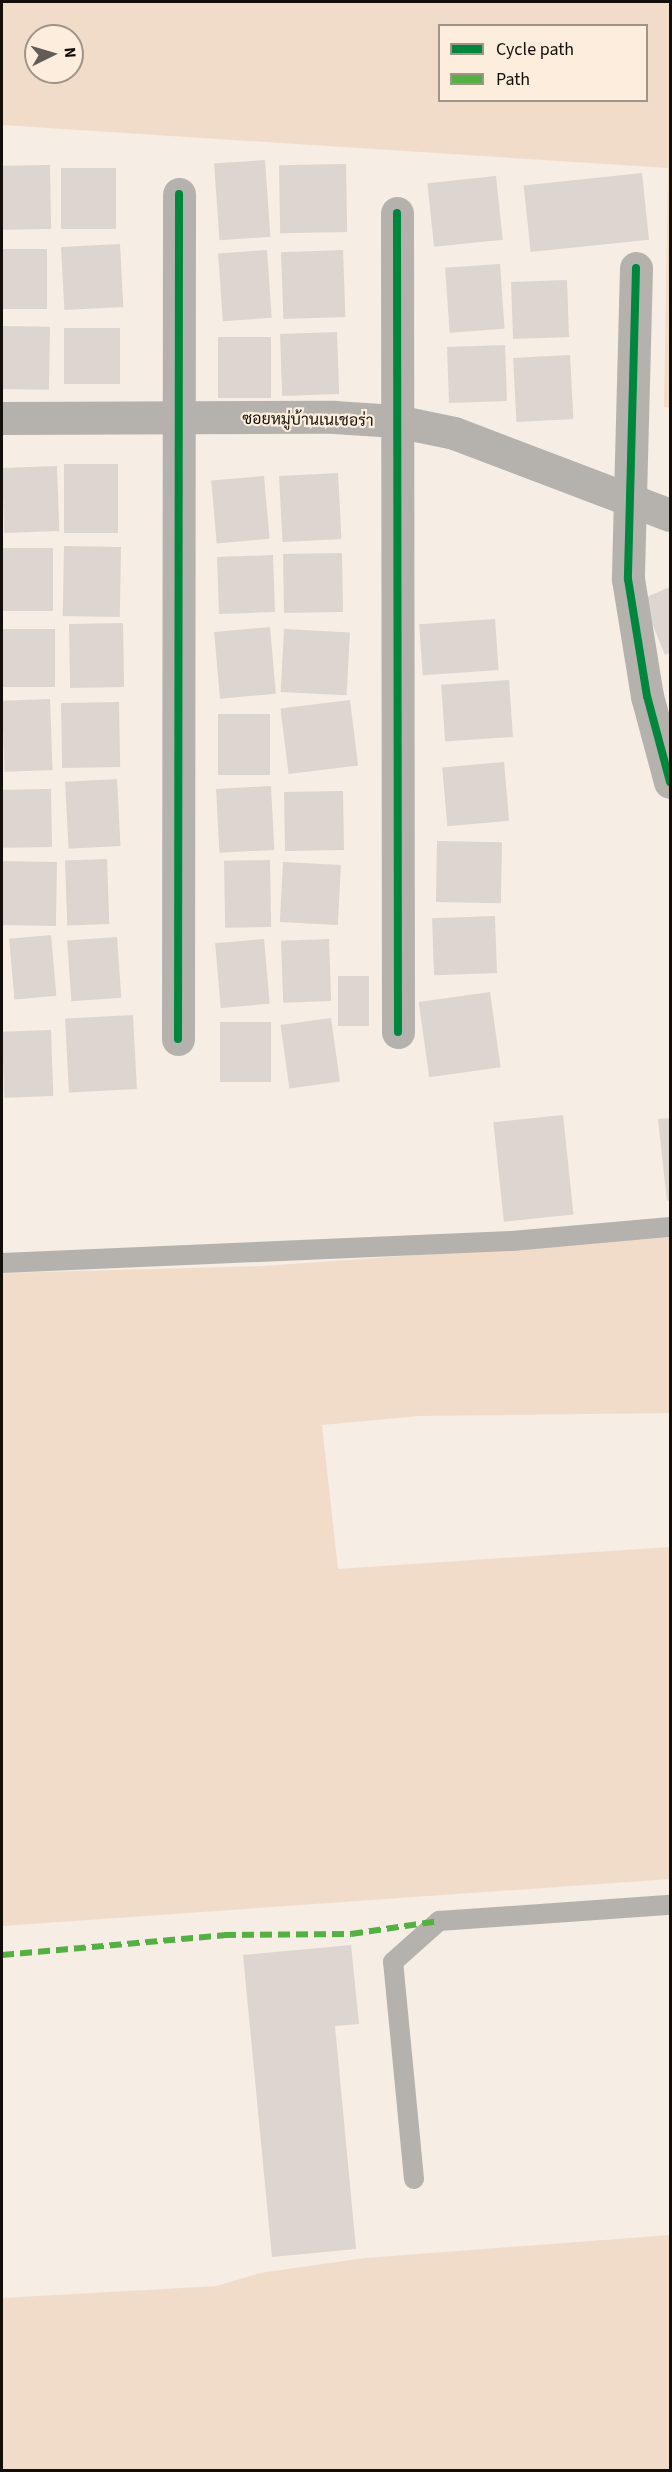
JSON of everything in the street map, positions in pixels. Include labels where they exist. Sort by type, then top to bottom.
[{"type":"street","points":[[178,1039],[179,194]]},
{"type":"street","points":[[397,213],[398,1032]]},
{"type":"street","points":[[636,268],[628,501],[628,579],[634,628],[670,782]]},
{"type":"street","name":"ซอยหมู่บ้านเนเชอร่า","points":[[2,418],[180,420],[334,417],[396,422],[454,433],[628,501],[670,515]]},
{"type":"lane","points":[[2,1263],[512,1240],[670,1227]]},
{"type":"lane","points":[[414,2179],[393,1962],[439,1921],[670,1905]]},
{"type":"shaded area","points":[[2,2],[670,2],[670,408],[664,407],[668,168],[2,125]]},
{"type":"shaded area","points":[[670,1237],[670,1413],[419,1416],[322,1425],[338,1569],[670,1547],[670,1879],[2,1926],[2,1273],[263,1266]]},
{"type":"shaded area","points":[[670,2235],[670,2470],[2,2470],[2,2298],[217,2286],[260,2273],[365,2258]]},
{"type":"building","points":[[265,160],[270,237],[219,240],[214,164]]},
{"type":"building","points":[[346,164],[347,232],[280,233],[279,165]]},
{"type":"building","points":[[50,165],[51,229],[3,230],[2,166]]},
{"type":"building","points":[[61,168],[116,168],[116,229],[61,229]]},
{"type":"building","points":[[642,173],[649,240],[531,252],[524,185]]},
{"type":"building","points":[[496,176],[503,240],[434,247],[427,183]]},
{"type":"building","points":[[120,244],[123,307],[64,310],[61,247]]},
{"type":"building","points":[[2,249],[47,249],[47,309],[2,309]]},
{"type":"building","points":[[267,250],[272,318],[223,321],[218,253]]},
{"type":"building","points":[[343,250],[345,317],[283,319],[281,252]]},
{"type":"building","points":[[500,264],[505,329],[450,333],[445,268]]},
{"type":"building","points":[[567,280],[569,337],[513,339],[511,282]]},
{"type":"building","points":[[2,326],[50,327],[49,390],[2,389]]},
{"type":"building","points":[[64,328],[120,328],[120,384],[64,384]]},
{"type":"building","points":[[337,332],[339,394],[282,396],[280,334]]},
{"type":"building","points":[[218,337],[271,337],[271,398],[218,398]]},
{"type":"building","points":[[505,345],[507,401],[449,403],[447,347]]},
{"type":"building","points":[[570,355],[573,419],[516,422],[513,358]]},
{"type":"building","points":[[64,464],[118,464],[118,533],[64,533]]},
{"type":"building","points":[[57,466],[59,531],[4,533],[2,468]]},
{"type":"building","points":[[338,473],[341,539],[283,542],[279,476]]},
{"type":"building","points":[[264,476],[269,539],[217,543],[211,481]]},
{"type":"building","points":[[64,546],[121,547],[120,617],[63,616]]},
{"type":"building","points":[[2,548],[53,548],[53,611],[2,611]]},
{"type":"building","points":[[342,553],[343,612],[284,613],[283,554]]},
{"type":"building","points":[[273,555],[275,612],[219,614],[217,557]]},
{"type":"building","points":[[670,587],[670,653],[665,655],[642,599]]},
{"type":"building","points":[[495,619],[499,670],[423,675],[419,624]]},
{"type":"building","points":[[123,623],[124,687],[70,688],[69,624]]},
{"type":"building","points":[[270,627],[276,694],[220,699],[214,632]]},
{"type":"building","points":[[2,629],[55,629],[55,687],[2,687]]},
{"type":"building","points":[[284,629],[350,632],[347,695],[281,692]]},
{"type":"building","points":[[509,680],[513,737],[445,742],[441,685]]},
{"type":"building","points":[[50,699],[52,770],[5,772],[2,701]]},
{"type":"building","points":[[350,700],[358,766],[289,774],[281,709]]},
{"type":"building","points":[[119,702],[120,767],[62,768],[61,703]]},
{"type":"building","points":[[218,714],[270,714],[270,775],[218,775]]},
{"type":"building","points":[[504,762],[509,821],[447,826],[442,767]]},
{"type":"building","points":[[117,779],[121,846],[69,849],[65,782]]},
{"type":"building","points":[[271,786],[274,850],[219,853],[216,789]]},
{"type":"building","points":[[51,789],[52,847],[3,848],[2,790]]},
{"type":"building","points":[[343,791],[344,850],[285,851],[284,792]]},
{"type":"building","points":[[437,841],[502,842],[501,903],[436,902]]},
{"type":"building","points":[[107,859],[109,924],[67,925],[65,860]]},
{"type":"building","points":[[270,860],[271,927],[225,928],[224,861]]},
{"type":"building","points":[[2,861],[57,862],[56,926],[2,925]]},
{"type":"building","points":[[283,862],[341,865],[338,925],[280,922]]},
{"type":"building","points":[[495,916],[497,973],[434,975],[432,918]]},
{"type":"building","points":[[51,935],[56,996],[14,999],[9,939]]},
{"type":"building","points":[[117,937],[121,998],[71,1001],[67,940]]},
{"type":"building","points":[[264,939],[270,1004],[221,1008],[215,943]]},
{"type":"building","points":[[329,939],[331,1001],[283,1003],[281,941]]},
{"type":"building","points":[[338,976],[369,976],[369,1026],[338,1026]]},
{"type":"building","points":[[490,992],[501,1067],[429,1077],[419,1002]]},
{"type":"building","points":[[133,1015],[137,1089],[69,1092],[65,1019]]},
{"type":"building","points":[[331,1018],[340,1081],[289,1088],[280,1025]]},
{"type":"building","points":[[220,1022],[271,1022],[271,1082],[220,1082]]},
{"type":"building","points":[[51,1030],[53,1096],[4,1098],[2,1032]]},
{"type":"building","points":[[563,1115],[573,1214],[504,1222],[493,1122]]},
{"type":"building","points":[[670,1118],[670,1200],[667,1201],[658,1119]]},
{"type":"building","points":[[351,1945],[359,2024],[335,2026],[356,2249],[272,2257],[243,1955]]},
{"type":"marked path","points":[[2,1955],[224,1935],[351,1934],[439,1921]]},
{"type":"cycle path","points":[[178,1039],[179,194]]},
{"type":"cycle path","points":[[397,213],[398,1032]]},
{"type":"cycle path","points":[[636,268],[628,579],[647,696],[670,782]]}]
